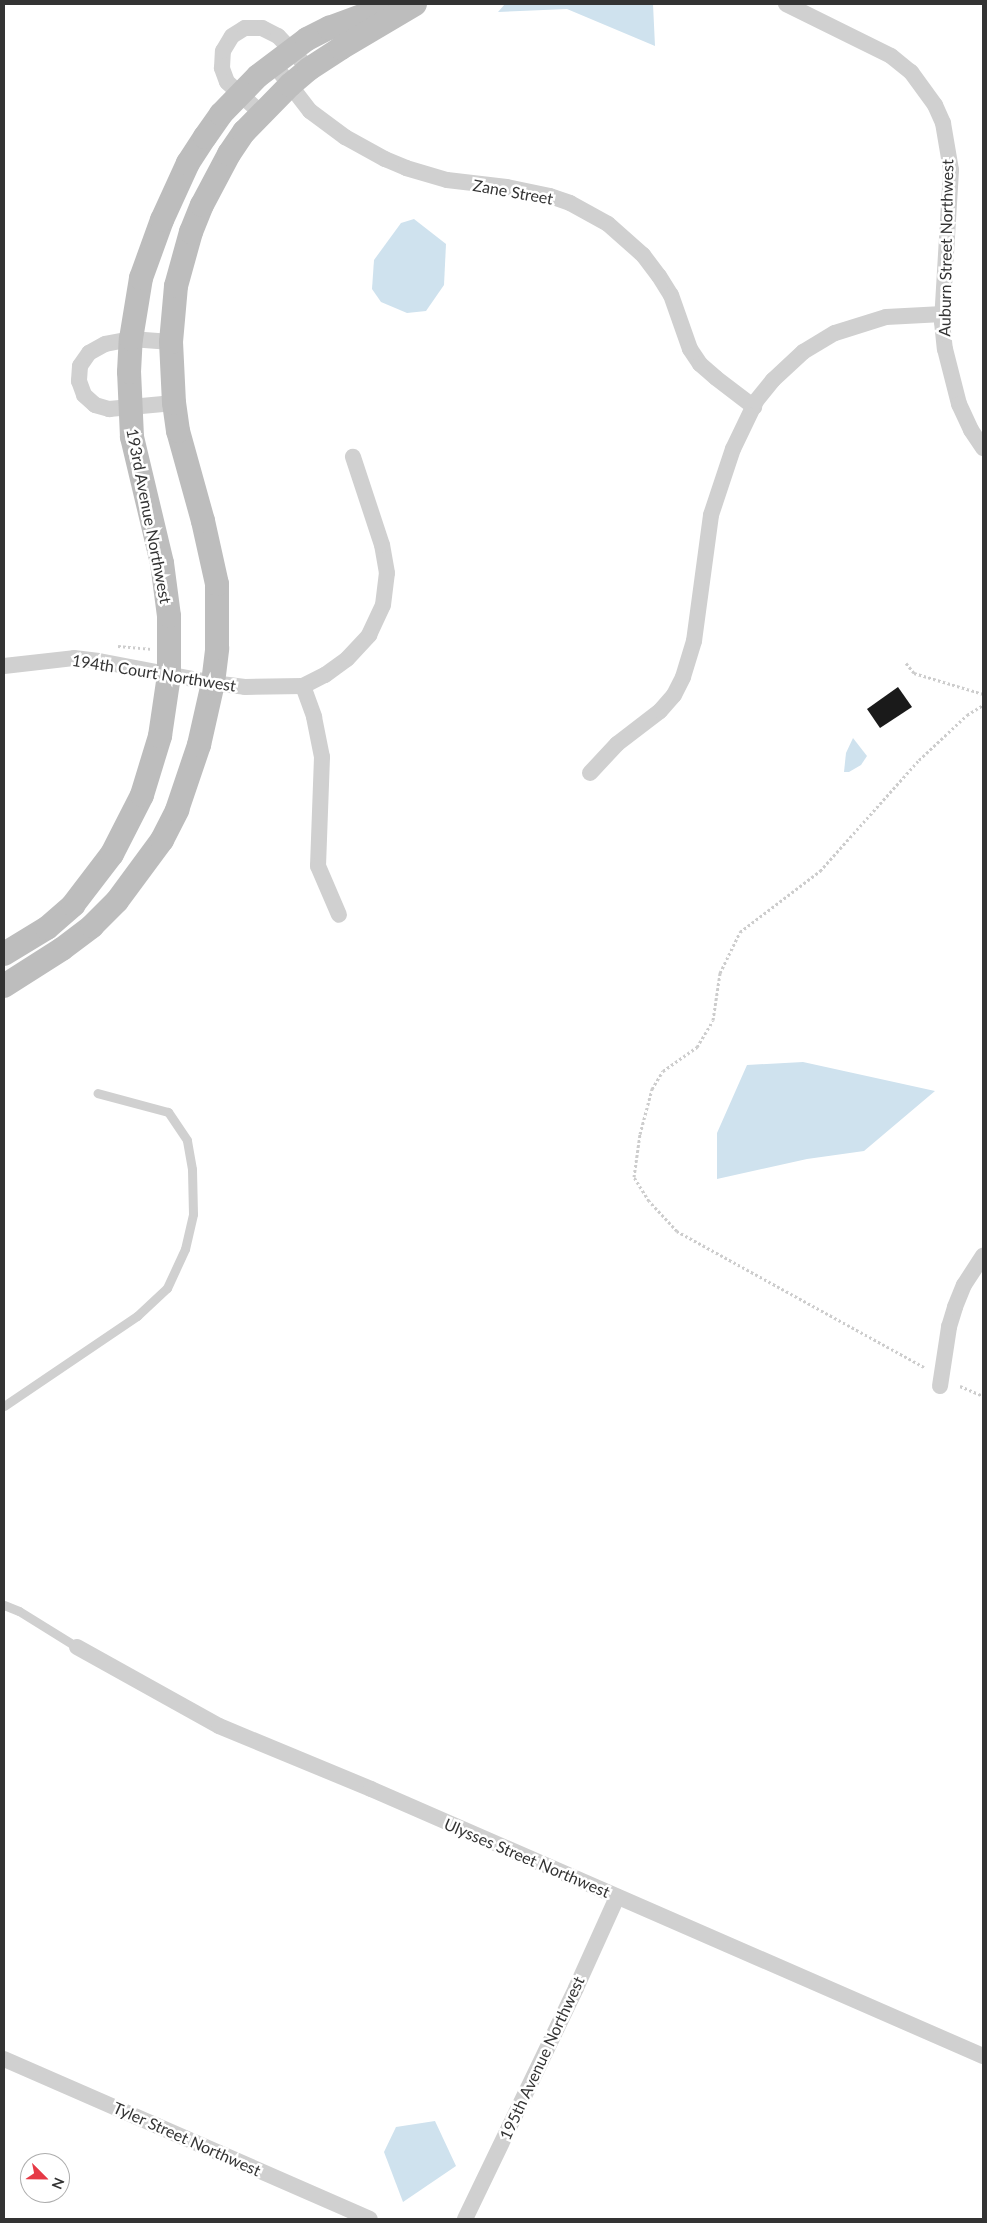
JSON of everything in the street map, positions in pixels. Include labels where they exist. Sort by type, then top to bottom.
[{"type":"street","name":"193rd Avenue Northwest","points":[[4,954],[47,928],[73,904],[112,854],[130,822],[152,765],[160,736],[169,675],[170,644],[166,591],[155,532],[137,461],[129,408],[131,339],[142,278],[162,220],[188,163],[221,114],[240,93],[292,49],[329,28],[394,4]]},
{"type":"street","points":[[4,986],[62,949],[92,926],[139,874],[162,840],[177,810],[199,746],[213,683],[217,640],[217,584],[203,522],[184,457],[174,404],[171,342],[176,286],[191,232],[202,205],[229,154],[262,113],[290,85],[309,69],[415,4]]},
{"type":"street","name":"Auburn Street Northwest","points":[[786,4],[871,44],[891,56],[911,72],[935,105],[943,123],[951,170],[943,314],[945,349],[954,389],[971,430],[983,448]]},
{"type":"street","points":[[262,113],[227,82],[222,68],[223,52],[232,36],[245,28],[262,28],[278,36],[309,69]]},
{"type":"street","name":"Zane Street","points":[[274,63],[310,110],[326,124],[385,159],[406,168],[447,180],[507,187],[550,196],[570,203],[608,224],[642,255],[659,276],[671,295],[690,349],[700,364],[754,407]]},
{"type":"street","points":[[590,773],[617,744],[660,711],[674,694],[683,677],[694,641],[711,516],[733,449],[754,407],[773,380],[803,352],[818,341],[852,326],[886,318],[943,314]]},
{"type":"street","name":"193rd Avenue Northwest","points":[[171,342],[131,339],[105,344],[89,353],[80,366],[78,381],[84,395],[95,406],[110,409],[174,404]]},
{"type":"street","name":"194th Court Northwest","points":[[4,666],[74,658],[245,687],[303,686],[326,676],[347,659],[368,635],[382,605],[387,572],[382,545],[353,457]]},
{"type":"street","points":[[303,686],[314,717],[322,757],[318,866],[339,915]]},
{"type":"street","points":[[940,1386],[948,1327],[964,1285],[983,1256]]},
{"type":"street","name":"Ulysses Street Northwest","points":[[77,1647],[219,1726],[983,2056]]},
{"type":"street","name":"195th Avenue Northwest","points":[[465,2219],[576,1988],[617,1897]]},
{"type":"street","name":"Tyler Street Northwest","points":[[4,2059],[370,2219]]},
{"type":"lane","points":[[4,1406],[137,1316],[167,1288],[185,1249],[193,1214],[192,1169],[187,1140],[168,1112],[96,1093]]},
{"type":"lane","points":[[4,1605],[19,1611],[77,1647]]},
{"type":"path","points":[[906,663],[914,673],[983,694]]},
{"type":"path","points":[[924,1367],[676,1231],[649,1201],[634,1177],[640,1134],[652,1089],[663,1071],[697,1047],[713,1020],[720,973],[740,932],[820,871],[919,760],[967,715],[983,705]]},
{"type":"path","points":[[960,1386],[983,1396]]},
{"type":"water","points":[[505,4],[653,4],[655,46],[567,9],[498,12]]},
{"type":"water","points":[[414,219],[446,244],[444,285],[426,311],[407,313],[381,302],[372,289],[374,260],[401,223]]},
{"type":"water","points":[[853,738],[867,756],[861,765],[849,772],[844,772],[846,753]]},
{"type":"water","points":[[803,1062],[935,1091],[864,1151],[807,1159],[717,1179],[717,1133],[747,1065]]},
{"type":"water","points":[[435,2121],[456,2166],[403,2202],[384,2152],[396,2127]]},
{"type":"building","points":[[898,687],[912,707],[880,728],[867,709]]}]
